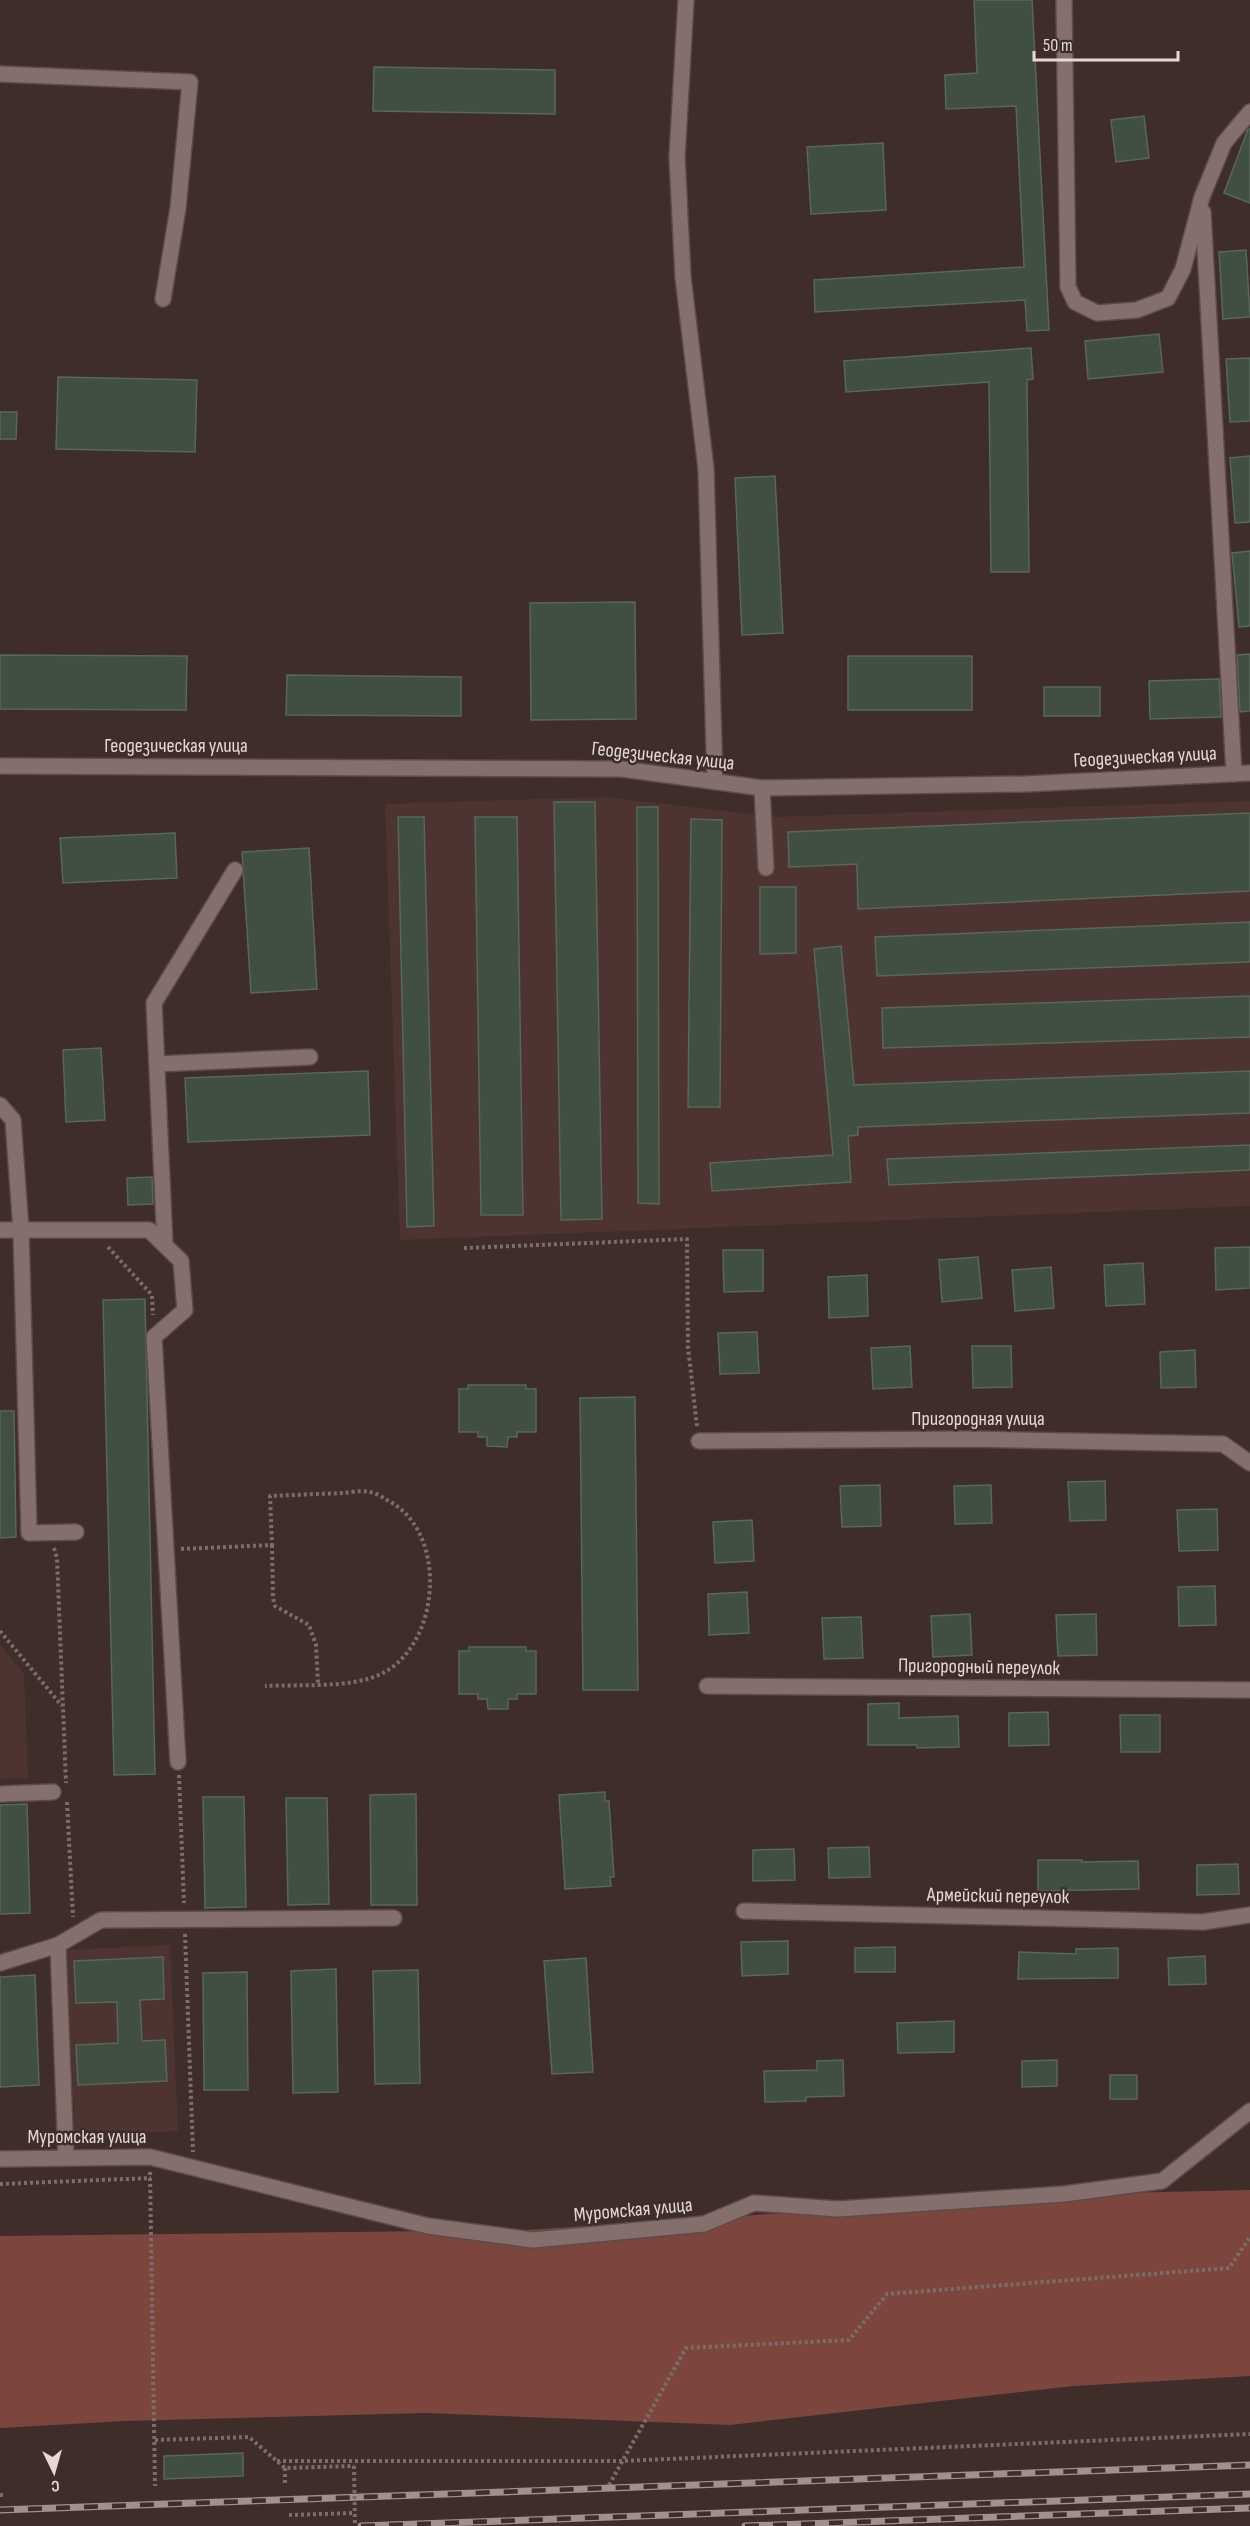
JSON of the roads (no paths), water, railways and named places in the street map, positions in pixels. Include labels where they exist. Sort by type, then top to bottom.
[{"type":"street","points":[[686,0],[677,157],[683,277],[706,469],[715,782]]},
{"type":"street","points":[[1064,0],[1068,287],[1075,302],[1097,313],[1137,310],[1168,298],[1183,269],[1202,197],[1224,143],[1250,112]]},
{"type":"street","points":[[0,74],[190,82],[178,208],[164,298]]},
{"type":"street","points":[[1202,197],[1234,774]]},
{"type":"street","name":"Геодезическая улица","points":[[0,766],[622,769],[762,788],[1024,784],[1250,774]]},
{"type":"street","points":[[762,788],[766,868]]},
{"type":"street","points":[[165,1245],[154,1003],[235,870]]},
{"type":"street","points":[[157,1064],[310,1057]]},
{"type":"street","points":[[0,1105],[13,1120],[21,1230],[29,1533],[76,1532]]},
{"type":"street","points":[[0,1230],[149,1230],[181,1261],[185,1310],[154,1337],[178,1762]]},
{"type":"street","name":"Пригородная улица","points":[[699,1441],[970,1439],[1223,1444],[1250,1463]]},
{"type":"street","name":"Пригородный переулок","points":[[707,1686],[1250,1690]]},
{"type":"street","points":[[0,1794],[62,1793]]},
{"type":"street","name":"Армейский переулок","points":[[744,1911],[1203,1922],[1250,1915]]},
{"type":"street","points":[[0,1963],[58,1945],[101,1920],[394,1918]]},
{"type":"street","points":[[58,1945],[66,2158]]},
{"type":"street","name":"Муромская улица","points":[[0,2159],[150,2157],[428,2226],[533,2240],[704,2224],[754,2204],[838,2209],[1064,2194],[1161,2181],[1250,2112]]},
{"type":"railway","points":[[0,2510],[1250,2465]]},
{"type":"railway","points":[[361,2526],[1250,2494]]},
{"type":"railway","points":[[745,2526],[1250,2508]]}]
